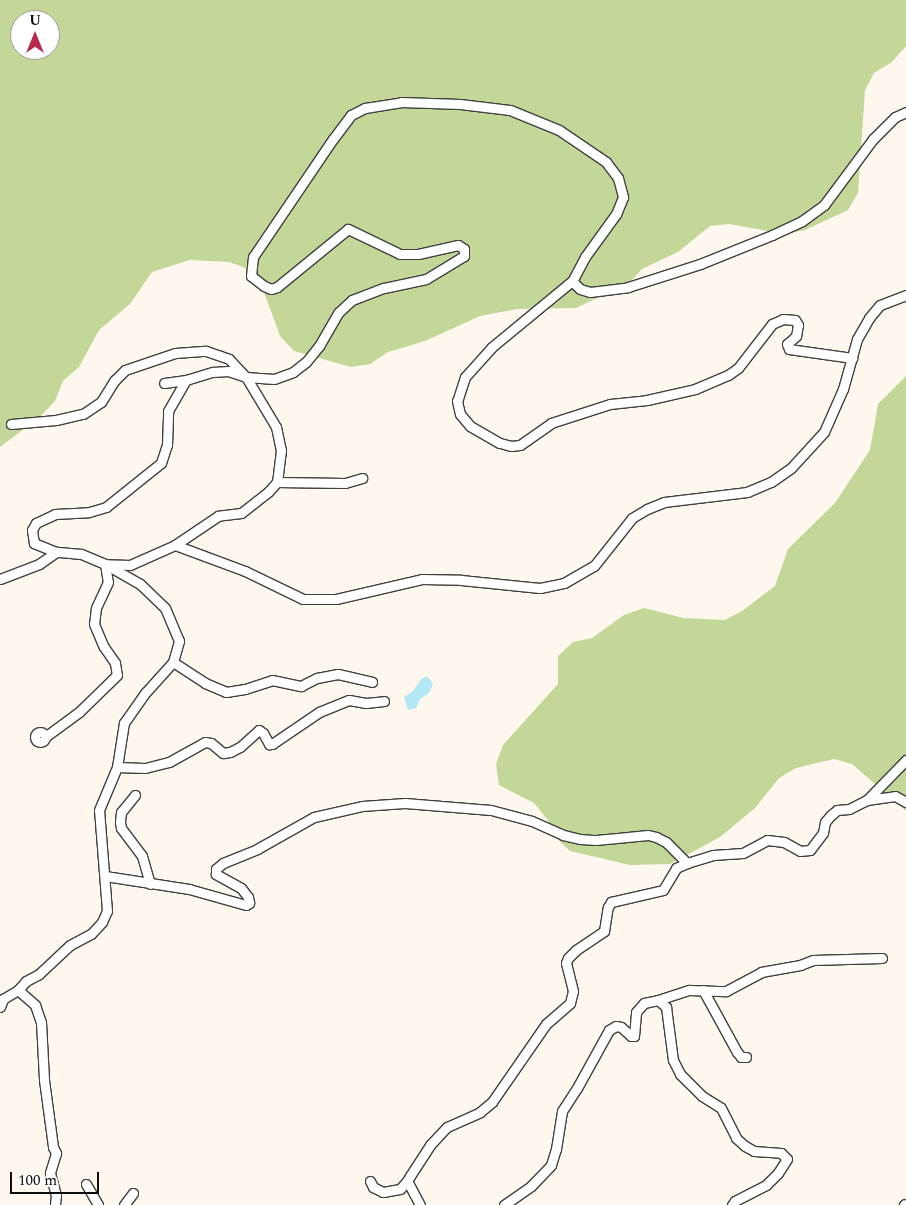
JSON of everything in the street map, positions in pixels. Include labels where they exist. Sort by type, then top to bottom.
[{"type":"street","points":[[164,383],[186,380],[213,372],[228,371],[246,377],[274,379],[292,372],[306,362],[319,346],[339,312],[352,300],[384,288],[426,279],[444,270],[465,254],[464,249],[458,245],[418,254],[400,254],[345,230],[277,287],[271,289],[251,276],[253,257],[351,115],[366,108],[401,102],[460,104],[510,110],[559,130],[606,162],[622,186],[621,206],[585,257],[572,281],[492,347],[465,377],[457,401],[460,414],[470,426],[500,443],[511,446],[520,445],[551,423],[602,407],[695,390],[728,375],[738,368],[772,324],[787,318],[794,320],[798,325],[796,336],[787,344],[789,349],[852,358]]},
{"type":"street","points":[[572,281],[586,292],[628,287],[700,264],[772,236],[824,206],[873,139],[895,117],[906,112]]},
{"type":"street","points":[[175,545],[245,571],[303,599],[336,598],[422,579],[462,580],[540,588],[564,583],[594,566],[632,518],[647,509],[664,502],[747,492],[771,482],[791,468],[824,432],[843,389],[863,327],[876,308],[906,295]]},
{"type":"street","points":[[11,424],[56,420],[83,414],[101,402],[115,380],[125,370],[175,353],[196,351],[222,355],[246,377],[276,428],[281,450],[277,482],[268,492],[241,513],[218,516],[175,545],[130,565],[105,564]]},
{"type":"street","points":[[1,1003],[26,981],[39,974],[70,945],[91,934],[102,922],[107,911],[99,810],[117,768],[124,723],[146,692],[173,662],[179,641],[165,608],[140,584],[105,564],[81,554],[56,552],[34,543],[32,530],[36,524],[56,514],[89,512],[106,507],[153,471],[161,462],[167,445],[168,412],[186,380]]},
{"type":"street","points":[[277,482],[345,483],[362,478]]},
{"type":"street","points":[[0,579],[39,564],[56,552]]},
{"type":"street","points":[[45,737],[79,712],[117,675],[115,664],[104,647],[94,624],[96,608],[108,582],[105,564]]},
{"type":"street","points":[[173,662],[204,683],[226,692],[245,689],[272,680],[301,686],[317,678],[338,674],[372,682]]},
{"type":"street","points":[[117,768],[145,768],[169,762],[205,742],[211,743],[223,753],[230,752],[240,747],[259,730],[263,732],[269,744],[272,744],[320,712],[349,700],[366,703],[384,701]]},
{"type":"street","points":[[867,800],[906,760]]},
{"type":"street","points":[[135,795],[121,812],[121,828],[142,856],[150,884]]},
{"type":"street","points":[[370,1180],[373,1187],[383,1192],[400,1189],[430,1145],[447,1127],[480,1112],[492,1102],[546,1024],[570,1004],[573,990],[566,963],[568,958],[604,930],[608,907],[611,902],[663,890],[676,868],[687,863],[712,856],[743,852],[767,840],[784,842],[805,852],[810,850],[819,840],[823,833],[825,822],[837,810],[849,809],[867,800],[895,796],[906,802]]},
{"type":"street","points":[[105,876],[189,890],[246,905],[249,903],[248,897],[241,888],[216,874],[216,870],[224,863],[257,849],[314,817],[362,806],[405,803],[492,810],[532,821],[563,835],[580,839],[656,837],[666,842],[687,863]]},
{"type":"street","points":[[504,1205],[531,1186],[550,1165],[556,1149],[562,1111],[577,1088],[605,1035],[616,1026],[621,1027],[630,1036],[634,1036],[636,1012],[644,1003],[681,992],[703,990],[726,991],[760,972],[800,965],[813,960],[882,958]]},
{"type":"street","points":[[18,990],[35,1005],[41,1022],[44,1080],[53,1148],[56,1153],[50,1173],[56,1194],[55,1205]]},
{"type":"street","points":[[703,990],[737,1052],[741,1057],[746,1058]]},
{"type":"street","points":[[658,1000],[666,1007],[673,1060],[680,1074],[702,1096],[721,1108],[736,1138],[745,1146],[754,1150],[782,1153],[787,1159],[778,1173],[766,1185],[735,1201],[732,1205]]},
{"type":"street","points":[[407,1181],[420,1205]]},
{"type":"street","points":[[86,1184],[98,1205]]},
{"type":"street","points":[[124,1205],[133,1193]]},
{"type":"green space","points":[[0,0],[906,0],[906,46],[892,62],[874,73],[865,90],[858,193],[848,210],[805,230],[785,234],[729,224],[710,226],[678,252],[642,269],[629,283],[576,308],[517,309],[480,316],[425,341],[388,352],[370,364],[351,367],[294,351],[280,336],[261,284],[248,269],[229,262],[190,260],[152,272],[130,304],[99,330],[79,367],[63,381],[55,401],[40,417],[0,447]]},
{"type":"green space","points":[[906,376],[906,811],[852,764],[834,759],[796,768],[779,778],[755,808],[720,837],[670,864],[630,865],[570,851],[555,837],[547,819],[534,803],[499,785],[496,764],[503,745],[558,684],[558,656],[573,642],[592,638],[624,615],[644,608],[683,618],[725,620],[742,611],[775,586],[788,549],[835,503],[870,450],[878,404]]},
{"type":"water","points":[[427,676],[433,684],[429,693],[420,699],[416,708],[408,710],[404,697],[413,691],[421,679]]}]
